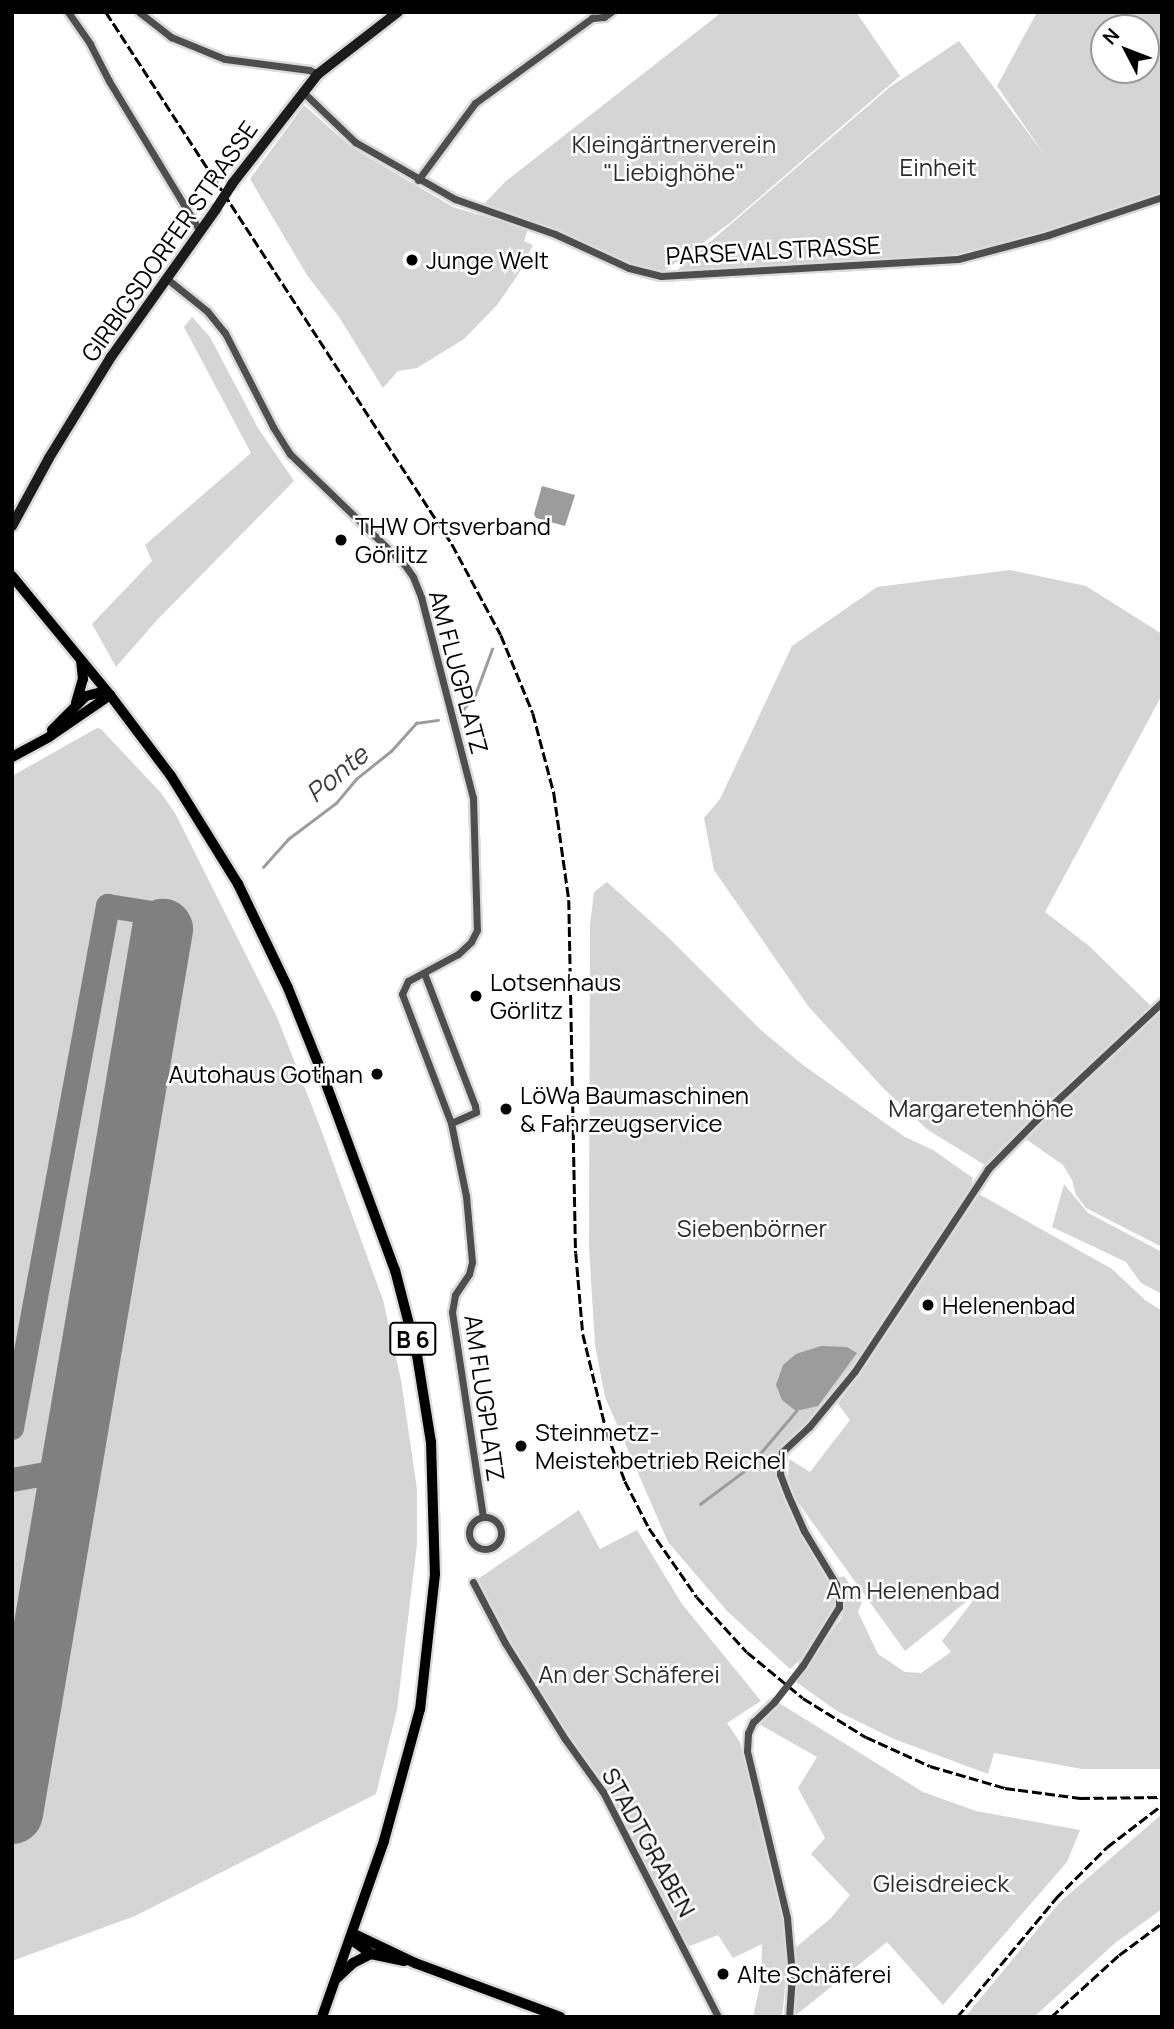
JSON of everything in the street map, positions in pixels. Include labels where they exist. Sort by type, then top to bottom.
[{"type":"main road","name":"B 6","points":[[12,576],[110,695],[171,776],[238,884],[288,988],[395,1269],[417,1355],[435,1486],[433,1618],[420,1709],[398,1798],[322,2017]]},
{"type":"main road","points":[[76,704],[83,679],[81,661]]},
{"type":"main road","points":[[39,741],[76,704],[93,692],[110,695]]},
{"type":"main road","points":[[12,758],[110,695]]},
{"type":"main road","points":[[352,1933],[356,1943],[371,1954],[415,1963]]},
{"type":"main road","points":[[352,1933],[415,1963],[560,2017]]},
{"type":"main road","points":[[335,1980],[353,1963],[371,1954]]},
{"type":"street","points":[[68,12],[90,44],[109,82],[200,231]]},
{"type":"street","points":[[139,12],[171,37],[225,59],[309,70],[318,74]]},
{"type":"street","name":"GIRBIGSDORFER STRASSE","points":[[12,526],[86,398],[232,184],[302,91],[318,74],[398,12]]},
{"type":"street","points":[[418,180],[475,103],[590,15],[604,18],[611,12]]},
{"type":"street","name":"PARSEVALSTRASSE","points":[[302,91],[355,142],[418,180],[476,208],[555,234],[636,271],[671,277],[958,259],[1048,235],[1162,197]]},
{"type":"street","name":"AM FLUGPLATZ","points":[[166,278],[207,311],[225,333],[273,427],[290,454],[404,564],[421,597],[473,798],[477,930],[471,943],[403,986],[401,994],[451,1123],[466,1196],[472,1262],[470,1275],[455,1295],[452,1312],[483,1516]]},
{"type":"street","points":[[424,973],[475,1106],[475,1112],[451,1123]]},
{"type":"street","points":[[789,2017],[792,1975],[787,1918],[747,1751],[748,1733],[753,1723],[774,1702],[803,1665],[839,1607],[839,1589],[804,1531],[788,1495],[780,1474],[782,1452],[809,1427],[855,1371],[988,1169],[1162,1002]]},
{"type":"street","name":"AM FLUGPLATZ","points":[[483,1516],[492,1518],[501,1529],[498,1543],[488,1549],[478,1547],[468,1535],[470,1525],[483,1516]]},
{"type":"street","name":"STADTGRABEN","points":[[473,1582],[505,1643],[565,1739],[603,1792],[718,2017]]},
{"type":"green space","name":"Kleingärtnerverein \"Liebighöhe\"","points":[[722,12],[856,12],[900,76],[730,223],[663,272],[641,269],[557,231],[480,208],[506,181]]},
{"type":"green space","name":"Einheit","points":[[1037,12],[1162,12],[1162,194],[969,255],[674,273],[890,87],[959,41],[1044,154],[997,86]]},
{"type":"green space","name":"Junge Welt","points":[[304,105],[351,147],[453,207],[528,229],[524,241],[533,245],[518,275],[497,305],[464,339],[417,368],[398,371],[383,388],[339,317],[307,275],[250,179]]},
{"type":"green space","points":[[192,317],[210,337],[258,428],[294,481],[158,619],[116,667],[92,624],[152,561],[145,545],[251,453],[184,327]]},
{"type":"green space","name":"Margaretenhöhe","points":[[1010,570],[1086,586],[1162,634],[1162,695],[1045,912],[1088,945],[1151,1006],[988,1167],[928,1130],[884,1089],[808,1006],[714,870],[704,818],[720,799],[792,646],[877,587]]},
{"type":"green space","points":[[97,728],[101,729],[161,793],[175,813],[277,1017],[319,1124],[383,1300],[401,1380],[417,1489],[417,1544],[397,1710],[376,1794],[135,1916],[12,1961],[12,776]]},
{"type":"green space","name":"Siebenbörner","points":[[607,882],[669,938],[762,1031],[803,1065],[905,1137],[933,1150],[973,1178],[971,1187],[881,1327],[830,1400],[780,1451],[778,1478],[799,1530],[839,1589],[839,1607],[817,1644],[790,1669],[727,1611],[668,1542],[605,1397],[595,1345],[589,1247],[590,925],[594,892]]},
{"type":"green space","points":[[1162,1009],[1162,1247],[1086,1208],[1076,1195],[1072,1180],[1063,1165],[1023,1137]]},
{"type":"green space","points":[[1064,1184],[1088,1213],[1162,1252],[1162,1294],[1141,1283],[1126,1262],[1052,1227]]},
{"type":"green space","name":"Am Helenenbad","points":[[977,1193],[1112,1269],[1145,1300],[1162,1311],[1162,1769],[1082,1769],[994,1753],[988,1774],[894,1739],[837,1711],[796,1682],[842,1617],[845,1597],[839,1578],[844,1576],[862,1602],[858,1612],[878,1654],[905,1672],[921,1673],[951,1652],[942,1641],[982,1589],[905,1651],[792,1494],[788,1476],[789,1459],[810,1472],[850,1420],[838,1404]]},
{"type":"green space","name":"An der Schäferei","points":[[579,1510],[600,1549],[637,1530],[682,1604],[761,1701],[727,1723],[740,1742],[784,1928],[787,1968],[782,2017],[753,2017],[761,1980],[762,1944],[733,1958],[718,1935],[687,1947],[606,1792],[566,1737],[475,1581]]},
{"type":"green space","name":"Gleisdreieck","points":[[779,1703],[923,1792],[976,1811],[1080,1830],[1067,1862],[943,2005],[887,1942],[796,2015],[795,1948],[831,1918],[850,1895],[811,1854],[825,1838],[798,1788],[817,1757],[759,1724]]},
{"type":"green space","points":[[1162,1814],[1162,1909],[1115,1943],[1034,2017],[965,2017],[1061,1901]]},
{"type":"shaded area","points":[[542,486],[575,495],[565,526],[536,518],[534,514]]},
{"type":"shaded area","points":[[821,1346],[847,1347],[857,1353],[818,1406],[796,1411],[782,1400],[776,1385],[783,1365],[796,1354]]},
{"type":"waterway","name":"Ponte","points":[[457,717],[475,695],[492,649]]},
{"type":"waterway","name":"Ponte","points":[[263,867],[288,839],[336,803],[356,779],[391,751],[416,723],[438,720]]},
{"type":"waterway","name":"Siebenbörner","points":[[700,1504],[747,1469],[796,1411]]},
{"type":"taxiway","points":[[12,1428],[108,906],[152,913],[162,929]]},
{"type":"taxiway","points":[[12,1480],[69,1470]]},
{"type":"runway","points":[[12,1813],[162,929]]},
{"type":"railway","points":[[106,12],[452,544],[501,635],[533,713],[554,793],[569,900],[576,1253],[583,1334],[607,1433],[625,1481],[649,1528],[697,1597],[747,1652],[803,1698],[866,1737],[930,1766],[1005,1788],[1080,1798],[1162,1797]]},
{"type":"railway","points":[[957,2017],[1056,1898],[1107,1847],[1162,1805]]},
{"type":"railway","points":[[1051,2017],[1119,1955],[1162,1923]]},
{"type":"place","name":"Junge Welt","points":[[412,260]]},
{"type":"place","name":"THW Ortsverband Görlitz","points":[[341,540]]},
{"type":"place","name":"Lotsenhaus Görlitz","points":[[476,996]]},
{"type":"place","name":"Autohaus Gothan","points":[[377,1074]]},
{"type":"place","name":"LöWa Baumaschinen & Fahrzeugservice","points":[[506,1109]]},
{"type":"place","name":"Helenenbad","points":[[928,1305]]},
{"type":"place","name":"Steinmetz- Meisterbetrieb Reichel","points":[[521,1446]]},
{"type":"place","name":"Alte Schäferei","points":[[723,1974]]}]
